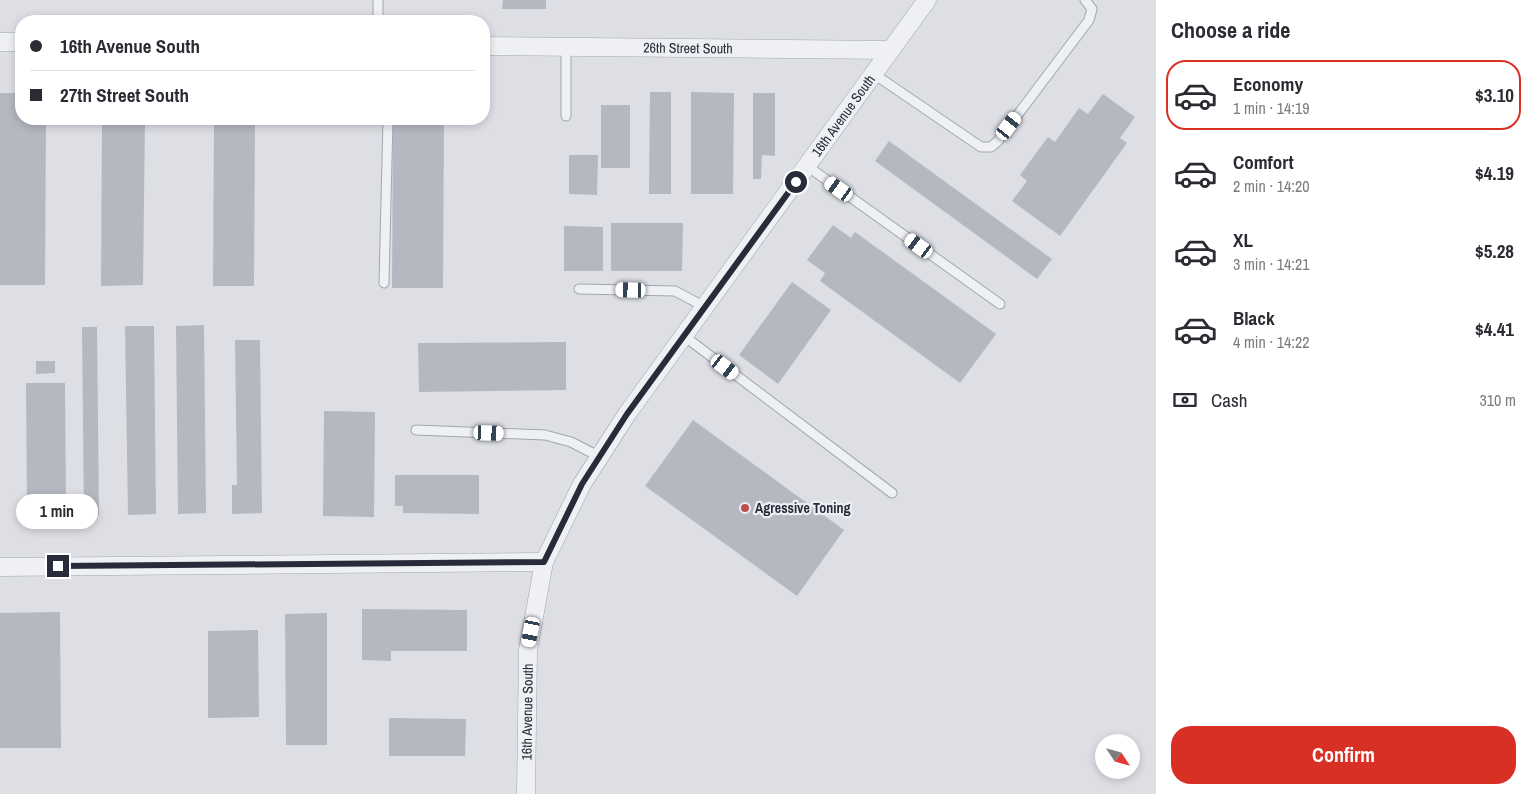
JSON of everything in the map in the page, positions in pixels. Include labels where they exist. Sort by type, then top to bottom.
[{"type":"street","name":"16th Avenue South","points":[[526,794],[528,650],[544,562],[582,484],[627,414],[927,0]]},
{"type":"street","points":[[0,42],[15,42]]},
{"type":"street","name":"26th Street South","points":[[490,46],[891,50]]},
{"type":"street","points":[[0,567],[544,562]]},
{"type":"lane","points":[[378,0],[378,15]]},
{"type":"lane","points":[[874,74],[981,147],[991,147],[998,141],[1089,20],[1092,9],[1085,0]]},
{"type":"lane","points":[[566,47],[566,116]]},
{"type":"lane","points":[[384,282],[388,125]]},
{"type":"lane","points":[[807,166],[1000,304]]},
{"type":"lane","points":[[579,289],[675,291],[705,306]]},
{"type":"lane","points":[[684,336],[892,493]]},
{"type":"lane","points":[[416,430],[545,435],[571,442],[600,457]]},
{"type":"building","points":[[503,0],[546,0],[546,9],[502,9]]},
{"type":"building","points":[[650,92],[671,92],[671,194],[649,194]]},
{"type":"building","points":[[691,92],[734,93],[733,194],[691,194]]},
{"type":"building","points":[[0,93],[15,93],[15,125],[46,125],[45,285],[0,285]]},
{"type":"building","points":[[753,93],[775,93],[775,156],[762,155],[761,179],[753,179]]},
{"type":"building","points":[[1103,94],[1135,117],[1120,138],[1127,143],[1060,236],[1012,201],[1027,181],[1020,175],[1048,137],[1055,142],[1079,108],[1088,114]]},
{"type":"building","points":[[601,105],[630,105],[630,168],[601,168]]},
{"type":"building","points":[[102,125],[145,125],[143,285],[101,286]]},
{"type":"building","points":[[214,125],[255,125],[254,286],[213,286]]},
{"type":"building","points":[[393,125],[444,125],[443,288],[392,288]]},
{"type":"building","points":[[889,141],[1052,259],[1037,279],[875,161]]},
{"type":"building","points":[[569,155],[598,155],[597,195],[569,194]]},
{"type":"building","points":[[611,223],[683,223],[682,271],[611,271]]},
{"type":"building","points":[[833,225],[851,238],[855,232],[996,334],[960,383],[820,281],[825,273],[807,260]]},
{"type":"building","points":[[564,226],[603,227],[603,271],[564,271]]},
{"type":"building","points":[[792,282],[831,310],[778,384],[739,355]]},
{"type":"building","points":[[204,325],[206,513],[178,514],[176,326]]},
{"type":"building","points":[[125,326],[154,326],[156,514],[128,515]]},
{"type":"building","points":[[82,327],[97,327],[99,515],[84,515]]},
{"type":"building","points":[[235,340],[260,340],[262,513],[232,514],[232,485],[237,485]]},
{"type":"building","points":[[566,342],[566,390],[419,392],[418,343]]},
{"type":"building","points":[[36,361],[55,361],[55,373],[36,374]]},
{"type":"building","points":[[26,383],[65,383],[66,506],[27,507]]},
{"type":"building","points":[[324,411],[375,412],[374,517],[323,516]]},
{"type":"building","name":"Agressive Toning","points":[[693,420],[844,530],[797,596],[645,486]]},
{"type":"building","points":[[395,475],[479,475],[479,514],[403,513],[403,506],[395,506]]},
{"type":"building","points":[[362,609],[467,610],[467,651],[391,651],[391,661],[362,660]]},
{"type":"building","points":[[60,612],[61,748],[0,748],[0,613]]},
{"type":"building","points":[[327,613],[327,745],[286,745],[285,614]]},
{"type":"building","points":[[258,630],[259,717],[208,718],[208,631]]},
{"type":"building","points":[[389,718],[466,719],[465,756],[389,756]]},
{"type":"place","name":"Agressive Toning","points":[[745,508]]},
{"type":"route","points":[[58,566],[544,562],[582,484],[627,414],[796,182]]}]
